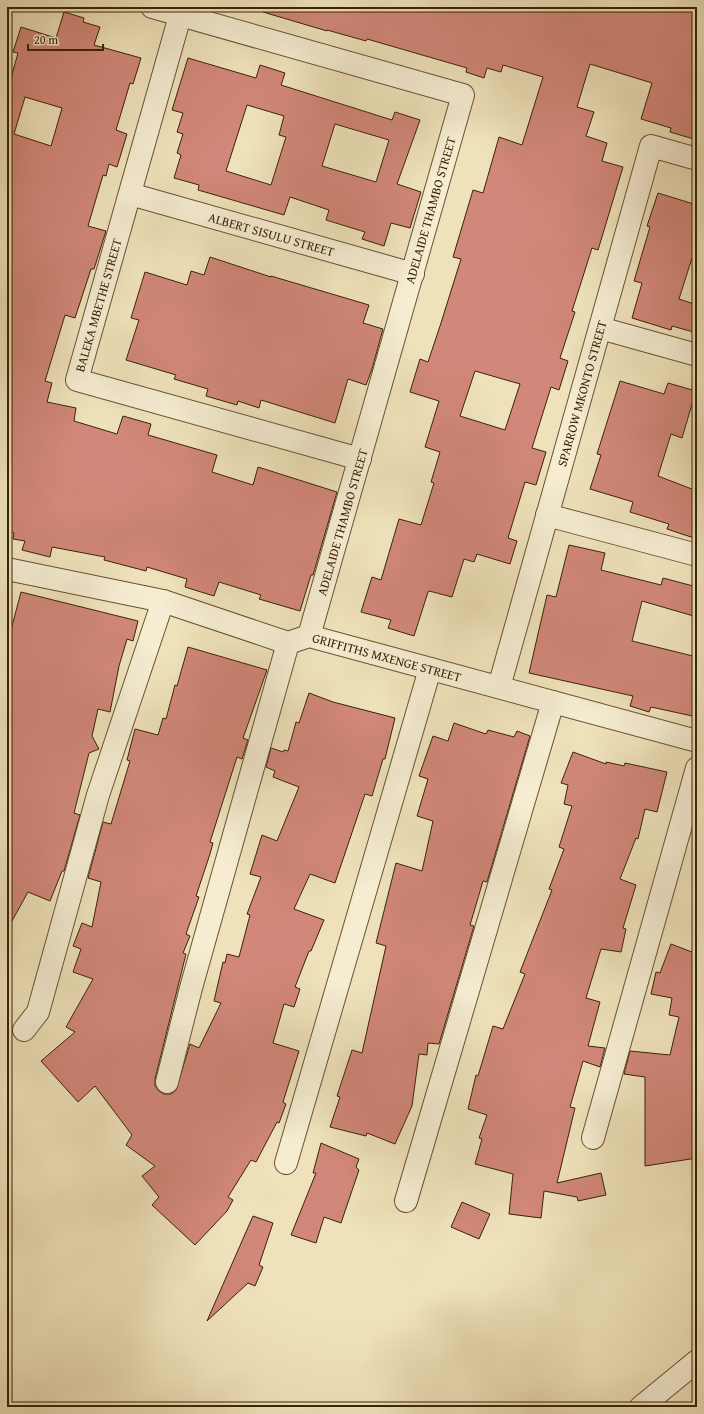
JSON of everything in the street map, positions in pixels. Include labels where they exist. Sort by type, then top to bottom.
[{"type":"street","name":"ADELAIDE THAMBO STREET","points":[[152,7],[463,95],[310,636]]},
{"type":"street","name":"BALEKA MBETHE STREET","points":[[180,16],[77,380],[360,459]]},
{"type":"street","name":"SPARROW MKONTO STREET","points":[[499,687],[651,146],[697,159]]},
{"type":"street","name":"ALBERT SISULU STREET","points":[[130,194],[413,274]]},
{"type":"street","points":[[600,328],[697,355]]},
{"type":"street","points":[[548,515],[697,555]]},
{"type":"street","points":[[8,574],[163,601],[288,643],[191,988],[167,1082]]},
{"type":"street","points":[[24,1030],[38,1012],[98,795],[163,601]]},
{"type":"street","name":"GRIFFITHS MXENGE STREET","points":[[288,643],[310,636],[697,741]]},
{"type":"street","points":[[286,1163],[430,669]]},
{"type":"street","points":[[406,1201],[553,702]]},
{"type":"street","points":[[593,1138],[697,768]]},
{"type":"street","points":[[641,1407],[697,1362]]},
{"type":"building","points":[[264,7],[681,7],[697,12],[697,140],[670,132],[671,128],[641,119],[652,83],[590,64],[577,107],[594,112],[586,136],[607,143],[602,161],[623,167],[598,250],[592,248],[572,311],[575,312],[560,358],[568,361],[559,390],[551,387],[532,448],[546,452],[536,485],[525,482],[508,538],[517,541],[510,564],[477,554],[474,562],[464,559],[452,597],[428,592],[414,636],[388,628],[391,620],[361,612],[372,577],[381,580],[399,519],[421,525],[434,483],[431,482],[440,452],[425,447],[439,401],[410,392],[420,359],[428,362],[461,259],[453,257],[473,190],[483,193],[499,137],[522,145],[543,77],[503,65],[501,72],[487,68],[484,78],[466,72],[467,68],[367,39],[366,41],[327,31],[263,12]],"holes":[[[475,371],[520,384],[505,430],[460,416]]]},
{"type":"building","points":[[64,12],[84,18],[83,22],[100,27],[94,45],[141,58],[133,84],[130,83],[116,130],[127,134],[117,167],[109,164],[106,176],[103,175],[88,226],[106,231],[94,269],[91,269],[75,318],[65,315],[45,381],[52,383],[47,402],[76,408],[74,421],[117,434],[123,416],[151,424],[148,435],[217,455],[212,472],[253,485],[258,467],[337,492],[313,575],[311,575],[300,611],[259,599],[261,595],[219,582],[214,596],[185,587],[187,579],[147,567],[146,571],[104,560],[105,557],[52,547],[50,557],[22,550],[25,541],[13,539],[14,533],[7,531],[7,92],[18,53],[13,52],[21,27],[56,38]],"holes":[[[25,97],[62,108],[51,146],[14,134]]]},
{"type":"building","points":[[188,58],[256,78],[260,65],[285,73],[281,85],[392,120],[395,112],[420,120],[397,184],[421,192],[410,228],[391,223],[384,246],[362,239],[365,232],[326,220],[329,210],[290,197],[284,215],[198,190],[199,185],[174,178],[181,155],[177,153],[183,134],[177,132],[183,113],[172,110]],"holes":[[[247,105],[284,116],[279,135],[286,137],[271,185],[226,171]],[[335,124],[389,140],[376,182],[322,166]]]},
{"type":"building","points":[[658,193],[697,205],[697,259],[692,258],[679,299],[697,305],[697,333],[672,326],[671,330],[632,318],[642,283],[634,281],[650,227],[647,226]]},
{"type":"building","points":[[210,257],[271,277],[369,305],[363,323],[383,329],[372,369],[366,385],[348,379],[335,423],[261,400],[259,408],[238,401],[237,405],[206,396],[208,389],[174,379],[176,375],[126,360],[139,320],[131,318],[145,272],[187,285],[191,271],[204,275]]},
{"type":"building","points":[[620,381],[664,394],[668,383],[696,391],[682,438],[671,434],[658,476],[697,491],[697,539],[667,529],[669,524],[630,512],[633,502],[590,489],[601,455],[597,454]]},
{"type":"building","points":[[569,545],[605,553],[601,570],[661,585],[663,578],[697,587],[697,617],[642,601],[632,641],[697,657],[697,717],[651,707],[649,712],[630,706],[633,696],[529,673],[547,595],[556,597]]},
{"type":"building","points":[[21,592],[138,621],[133,641],[127,639],[119,666],[110,712],[98,709],[92,736],[99,749],[89,753],[74,813],[80,815],[64,871],[62,871],[50,901],[28,892],[7,930],[7,645]]},
{"type":"building","points":[[188,647],[267,670],[243,738],[248,740],[242,759],[237,757],[210,842],[213,843],[196,896],[199,897],[186,934],[190,936],[183,953],[186,954],[155,1079],[155,1086],[164,1094],[171,1094],[176,1090],[190,1044],[199,1048],[221,1003],[214,1001],[223,962],[225,963],[227,954],[239,957],[250,915],[247,914],[261,877],[250,874],[262,835],[277,841],[299,787],[273,777],[275,771],[266,767],[271,748],[283,752],[284,750],[288,751],[296,722],[299,723],[309,693],[333,702],[395,718],[385,759],[383,759],[372,796],[365,794],[335,883],[310,874],[294,909],[324,920],[311,951],[309,951],[295,987],[300,989],[294,1007],[284,1004],[273,1043],[299,1051],[283,1102],[286,1104],[279,1123],[277,1122],[256,1162],[251,1160],[228,1197],[233,1200],[227,1211],[195,1245],[152,1205],[159,1197],[142,1176],[155,1166],[126,1145],[132,1135],[95,1086],[78,1102],[41,1061],[75,1032],[66,1027],[93,979],[73,972],[81,949],[73,946],[82,923],[92,927],[101,882],[88,878],[103,822],[111,824],[130,761],[127,760],[135,729],[158,735],[163,718],[166,719],[175,685],[177,686]]},
{"type":"building","points":[[454,723],[486,734],[488,730],[514,737],[517,731],[530,736],[487,882],[483,881],[470,925],[474,926],[439,1044],[428,1043],[427,1055],[419,1054],[412,1106],[395,1144],[367,1133],[366,1136],[330,1127],[340,1097],[337,1096],[352,1050],[362,1053],[386,946],[376,943],[396,863],[422,871],[433,821],[417,816],[428,779],[419,776],[433,736],[448,741]]},
{"type":"building","points":[[573,752],[606,764],[606,762],[624,766],[625,763],[667,772],[657,812],[645,809],[638,839],[636,838],[620,879],[636,885],[623,928],[626,929],[621,952],[601,949],[586,998],[600,1002],[588,1046],[605,1048],[600,1067],[583,1061],[570,1107],[575,1108],[557,1183],[601,1173],[606,1195],[578,1201],[577,1197],[544,1191],[541,1218],[509,1214],[513,1174],[475,1164],[482,1139],[479,1138],[487,1115],[468,1109],[476,1075],[478,1076],[493,1026],[503,1029],[525,974],[520,972],[552,890],[549,889],[564,849],[559,847],[572,806],[564,804],[568,785],[561,783]]},
{"type":"building","points":[[671,944],[697,954],[697,1158],[645,1166],[645,1077],[624,1074],[630,1051],[670,1055],[679,1017],[669,1015],[672,998],[651,994],[656,972],[660,973]]},
{"type":"building","points":[[321,1143],[359,1159],[356,1167],[359,1170],[341,1223],[324,1217],[316,1243],[291,1235],[316,1173],[313,1173]]},
{"type":"building","points":[[462,1202],[490,1214],[479,1239],[451,1227]]},
{"type":"building","points":[[253,1216],[273,1223],[259,1265],[263,1267],[255,1286],[248,1283],[207,1321]]}]
